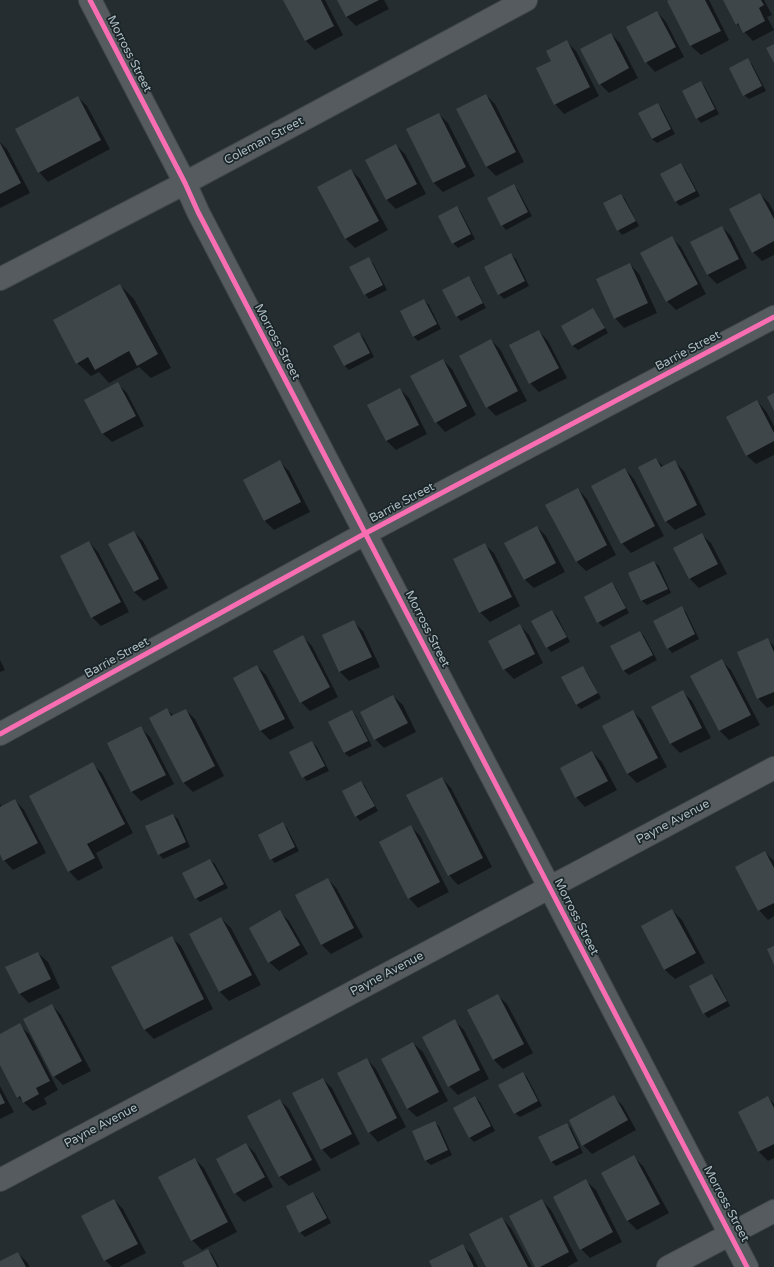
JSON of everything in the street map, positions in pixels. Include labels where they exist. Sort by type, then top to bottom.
[{"type":"street","name":"Morross Street","points":[[90,0],[185,183],[198,212],[747,1267]]},
{"type":"street","name":"Coleman Street","points":[[0,279],[185,183],[526,0]]},
{"type":"street","name":"Barrie Street","points":[[0,734],[366,533],[774,317]]},
{"type":"street","name":"Payne Avenue","points":[[0,1180],[774,768]]},
{"type":"street","points":[[668,1267],[774,1211]]},
{"type":"building","points":[[283,0],[321,0],[334,26],[305,41]]},
{"type":"building","points":[[337,0],[379,0],[346,17]]},
{"type":"building","points":[[705,0],[721,31],[690,46],[667,1]]},
{"type":"building","points":[[723,0],[761,0],[764,5],[759,8],[765,21],[743,33],[738,23],[736,25]]},
{"type":"building","points":[[657,11],[676,47],[645,63],[626,27]]},
{"type":"building","points":[[611,33],[629,68],[599,85],[580,49]]},
{"type":"building","points":[[567,40],[590,87],[554,105],[536,68],[551,61],[546,51]]},
{"type":"building","points":[[774,44],[774,63],[766,48]]},
{"type":"building","points":[[748,58],[762,86],[743,96],[729,68]]},
{"type":"building","points":[[701,81],[715,109],[696,119],[682,91]]},
{"type":"building","points":[[486,94],[516,152],[486,167],[456,109]]},
{"type":"building","points":[[78,96],[101,140],[38,173],[15,129]]},
{"type":"building","points":[[658,103],[671,129],[652,139],[638,113]]},
{"type":"building","points":[[439,113],[466,167],[433,183],[406,129]]},
{"type":"building","points":[[0,143],[21,183],[0,194]]},
{"type":"building","points":[[396,144],[417,184],[386,200],[365,160]]},
{"type":"building","points":[[681,163],[696,191],[675,202],[660,174]]},
{"type":"building","points":[[351,169],[379,221],[345,239],[317,187]]},
{"type":"building","points":[[514,184],[528,212],[501,226],[487,198]]},
{"type":"building","points":[[760,193],[774,219],[774,241],[752,253],[729,209]]},
{"type":"building","points":[[621,194],[636,221],[617,231],[603,203]]},
{"type":"building","points":[[457,206],[471,234],[452,244],[438,216]]},
{"type":"building","points":[[722,226],[739,259],[707,275],[690,242]]},
{"type":"building","points":[[672,236],[698,284],[666,302],[640,253]]},
{"type":"building","points":[[511,253],[525,281],[498,295],[484,267]]},
{"type":"building","points":[[369,257],[383,285],[364,295],[349,267]]},
{"type":"building","points":[[630,263],[648,303],[614,319],[596,279]]},
{"type":"building","points":[[469,276],[483,303],[456,317],[442,290]]},
{"type":"building","points":[[120,284],[158,354],[137,366],[129,351],[95,370],[88,357],[76,364],[53,320]]},
{"type":"building","points":[[424,299],[437,324],[413,337],[400,311]]},
{"type":"building","points":[[593,308],[605,328],[572,346],[561,326]]},
{"type":"building","points":[[539,330],[559,368],[529,384],[509,345]]},
{"type":"building","points":[[359,332],[370,353],[344,366],[333,346]]},
{"type":"building","points":[[491,339],[518,391],[486,408],[459,356]]},
{"type":"building","points":[[443,359],[467,406],[435,423],[410,376]]},
{"type":"building","points":[[118,382],[136,416],[102,434],[84,400]]},
{"type":"building","points":[[400,388],[419,425],[386,441],[367,405]]},
{"type":"building","points":[[774,393],[774,411],[767,397]]},
{"type":"building","points":[[757,400],[774,433],[774,441],[746,456],[726,417]]},
{"type":"building","points":[[656,458],[661,467],[675,460],[697,505],[665,522],[638,467]]},
{"type":"building","points":[[280,460],[301,502],[264,521],[243,480]]},
{"type":"building","points":[[625,468],[655,526],[621,544],[591,486]]},
{"type":"building","points":[[578,488],[607,545],[576,562],[545,505]]},
{"type":"building","points":[[537,526],[556,563],[524,580],[504,543]]},
{"type":"building","points":[[134,531],[159,579],[134,592],[108,544]]},
{"type":"building","points":[[702,533],[718,564],[689,579],[673,548]]},
{"type":"building","points":[[89,541],[121,602],[91,618],[60,556]]},
{"type":"building","points":[[485,543],[512,597],[479,613],[453,559]]},
{"type":"building","points":[[654,561],[668,589],[641,601],[628,573]]},
{"type":"building","points":[[612,582],[626,608],[597,623],[584,597]]},
{"type":"building","points":[[682,606],[695,634],[667,649],[653,621]]},
{"type":"building","points":[[552,610],[567,637],[546,648],[531,621]]},
{"type":"building","points":[[354,620],[372,657],[339,672],[322,635]]},
{"type":"building","points":[[520,624],[535,654],[503,670],[488,641]]},
{"type":"building","points":[[640,631],[653,655],[623,671],[610,646]]},
{"type":"building","points":[[303,635],[330,687],[300,703],[273,651]]},
{"type":"building","points":[[768,638],[774,652],[774,692],[757,699],[737,652]]},
{"type":"building","points":[[722,659],[751,715],[719,731],[690,676]]},
{"type":"building","points":[[257,665],[285,719],[260,731],[233,678]]},
{"type":"building","points":[[583,666],[598,693],[576,705],[561,677]]},
{"type":"building","points":[[683,690],[702,728],[670,744],[651,707]]},
{"type":"building","points":[[393,695],[408,723],[374,740],[360,712]]},
{"type":"building","points":[[167,708],[171,716],[186,709],[215,766],[183,783],[149,718]]},
{"type":"building","points":[[352,710],[368,741],[344,753],[328,722]]},
{"type":"building","points":[[633,710],[658,758],[627,774],[602,726]]},
{"type":"building","points":[[141,726],[166,775],[131,792],[107,743]]},
{"type":"building","points":[[312,741],[325,766],[302,778],[289,752]]},
{"type":"building","points":[[592,751],[608,781],[575,798],[560,768]]},
{"type":"building","points":[[93,762],[125,824],[87,844],[95,858],[68,872],[29,796]]},
{"type":"building","points":[[442,777],[483,858],[448,876],[406,795]]},
{"type":"building","points":[[361,781],[375,806],[355,817],[342,791]]},
{"type":"building","points":[[15,799],[38,843],[3,861],[0,854],[0,807]]},
{"type":"building","points":[[173,814],[186,842],[158,855],[145,826]]},
{"type":"building","points":[[283,822],[295,847],[270,860],[258,835]]},
{"type":"building","points":[[411,825],[440,882],[408,899],[379,842]]},
{"type":"building","points":[[765,851],[774,868],[774,903],[758,911],[735,867]]},
{"type":"building","points":[[210,859],[224,884],[195,899],[182,873]]},
{"type":"building","points":[[328,878],[354,928],[321,945],[295,895]]},
{"type":"building","points":[[672,909],[696,953],[664,970],[641,926]]},
{"type":"building","points":[[280,910],[300,945],[268,963],[249,928]]},
{"type":"building","points":[[221,917],[252,975],[219,992],[189,934]]},
{"type":"building","points":[[172,936],[204,999],[144,1030],[111,967]]},
{"type":"building","points":[[774,946],[774,965],[767,949]]},
{"type":"building","points":[[38,952],[51,979],[19,994],[5,967]]},
{"type":"building","points":[[712,974],[727,1001],[703,1014],[689,986]]},
{"type":"building","points":[[498,994],[524,1044],[493,1060],[467,1010]]},
{"type":"building","points":[[52,1004],[82,1061],[53,1077],[23,1019]]},
{"type":"building","points":[[455,1019],[480,1070],[448,1087],[422,1037]]},
{"type":"building","points":[[20,1023],[50,1081],[36,1088],[39,1094],[23,1103],[20,1096],[17,1098],[0,1065],[0,1034]]},
{"type":"building","points":[[413,1042],[439,1092],[407,1109],[381,1059]]},
{"type":"building","points":[[367,1058],[397,1118],[368,1133],[337,1073]]},
{"type":"building","points":[[523,1072],[538,1101],[514,1114],[498,1085]]},
{"type":"building","points":[[323,1078],[352,1134],[321,1150],[292,1093]]},
{"type":"building","points":[[0,1093],[5,1103],[0,1105]]},
{"type":"building","points":[[614,1095],[628,1120],[582,1146],[569,1120]]},
{"type":"building","points":[[475,1096],[491,1126],[469,1138],[453,1108]]},
{"type":"building","points":[[768,1096],[774,1108],[774,1144],[758,1152],[738,1112]]},
{"type":"building","points":[[280,1099],[312,1160],[279,1177],[247,1116]]},
{"type":"building","points":[[435,1121],[448,1150],[425,1161],[412,1131]]},
{"type":"building","points":[[567,1123],[579,1148],[551,1162],[538,1137]]},
{"type":"building","points":[[246,1143],[265,1177],[234,1194],[216,1159]]},
{"type":"building","points":[[634,1155],[660,1204],[627,1221],[601,1173]]},
{"type":"building","points":[[195,1158],[228,1222],[191,1241],[158,1177]]},
{"type":"building","points":[[586,1179],[613,1232],[580,1250],[553,1197]]},
{"type":"building","points":[[313,1192],[327,1218],[299,1233],[286,1206]]},
{"type":"building","points":[[114,1199],[138,1244],[104,1261],[81,1216]]},
{"type":"building","points":[[542,1199],[569,1252],[540,1267],[535,1267],[509,1216]]},
{"type":"building","points":[[502,1217],[528,1267],[486,1267],[469,1234]]},
{"type":"building","points":[[463,1244],[474,1267],[432,1267],[429,1261]]},
{"type":"building","points":[[208,1249],[217,1267],[185,1267],[182,1262]]},
{"type":"building","points":[[18,1252],[26,1267],[0,1267],[0,1261]]},
{"type":"cycle path","points":[[90,0],[185,183],[198,212],[747,1267]]},
{"type":"cycle path","points":[[0,734],[366,533],[774,317]]}]
